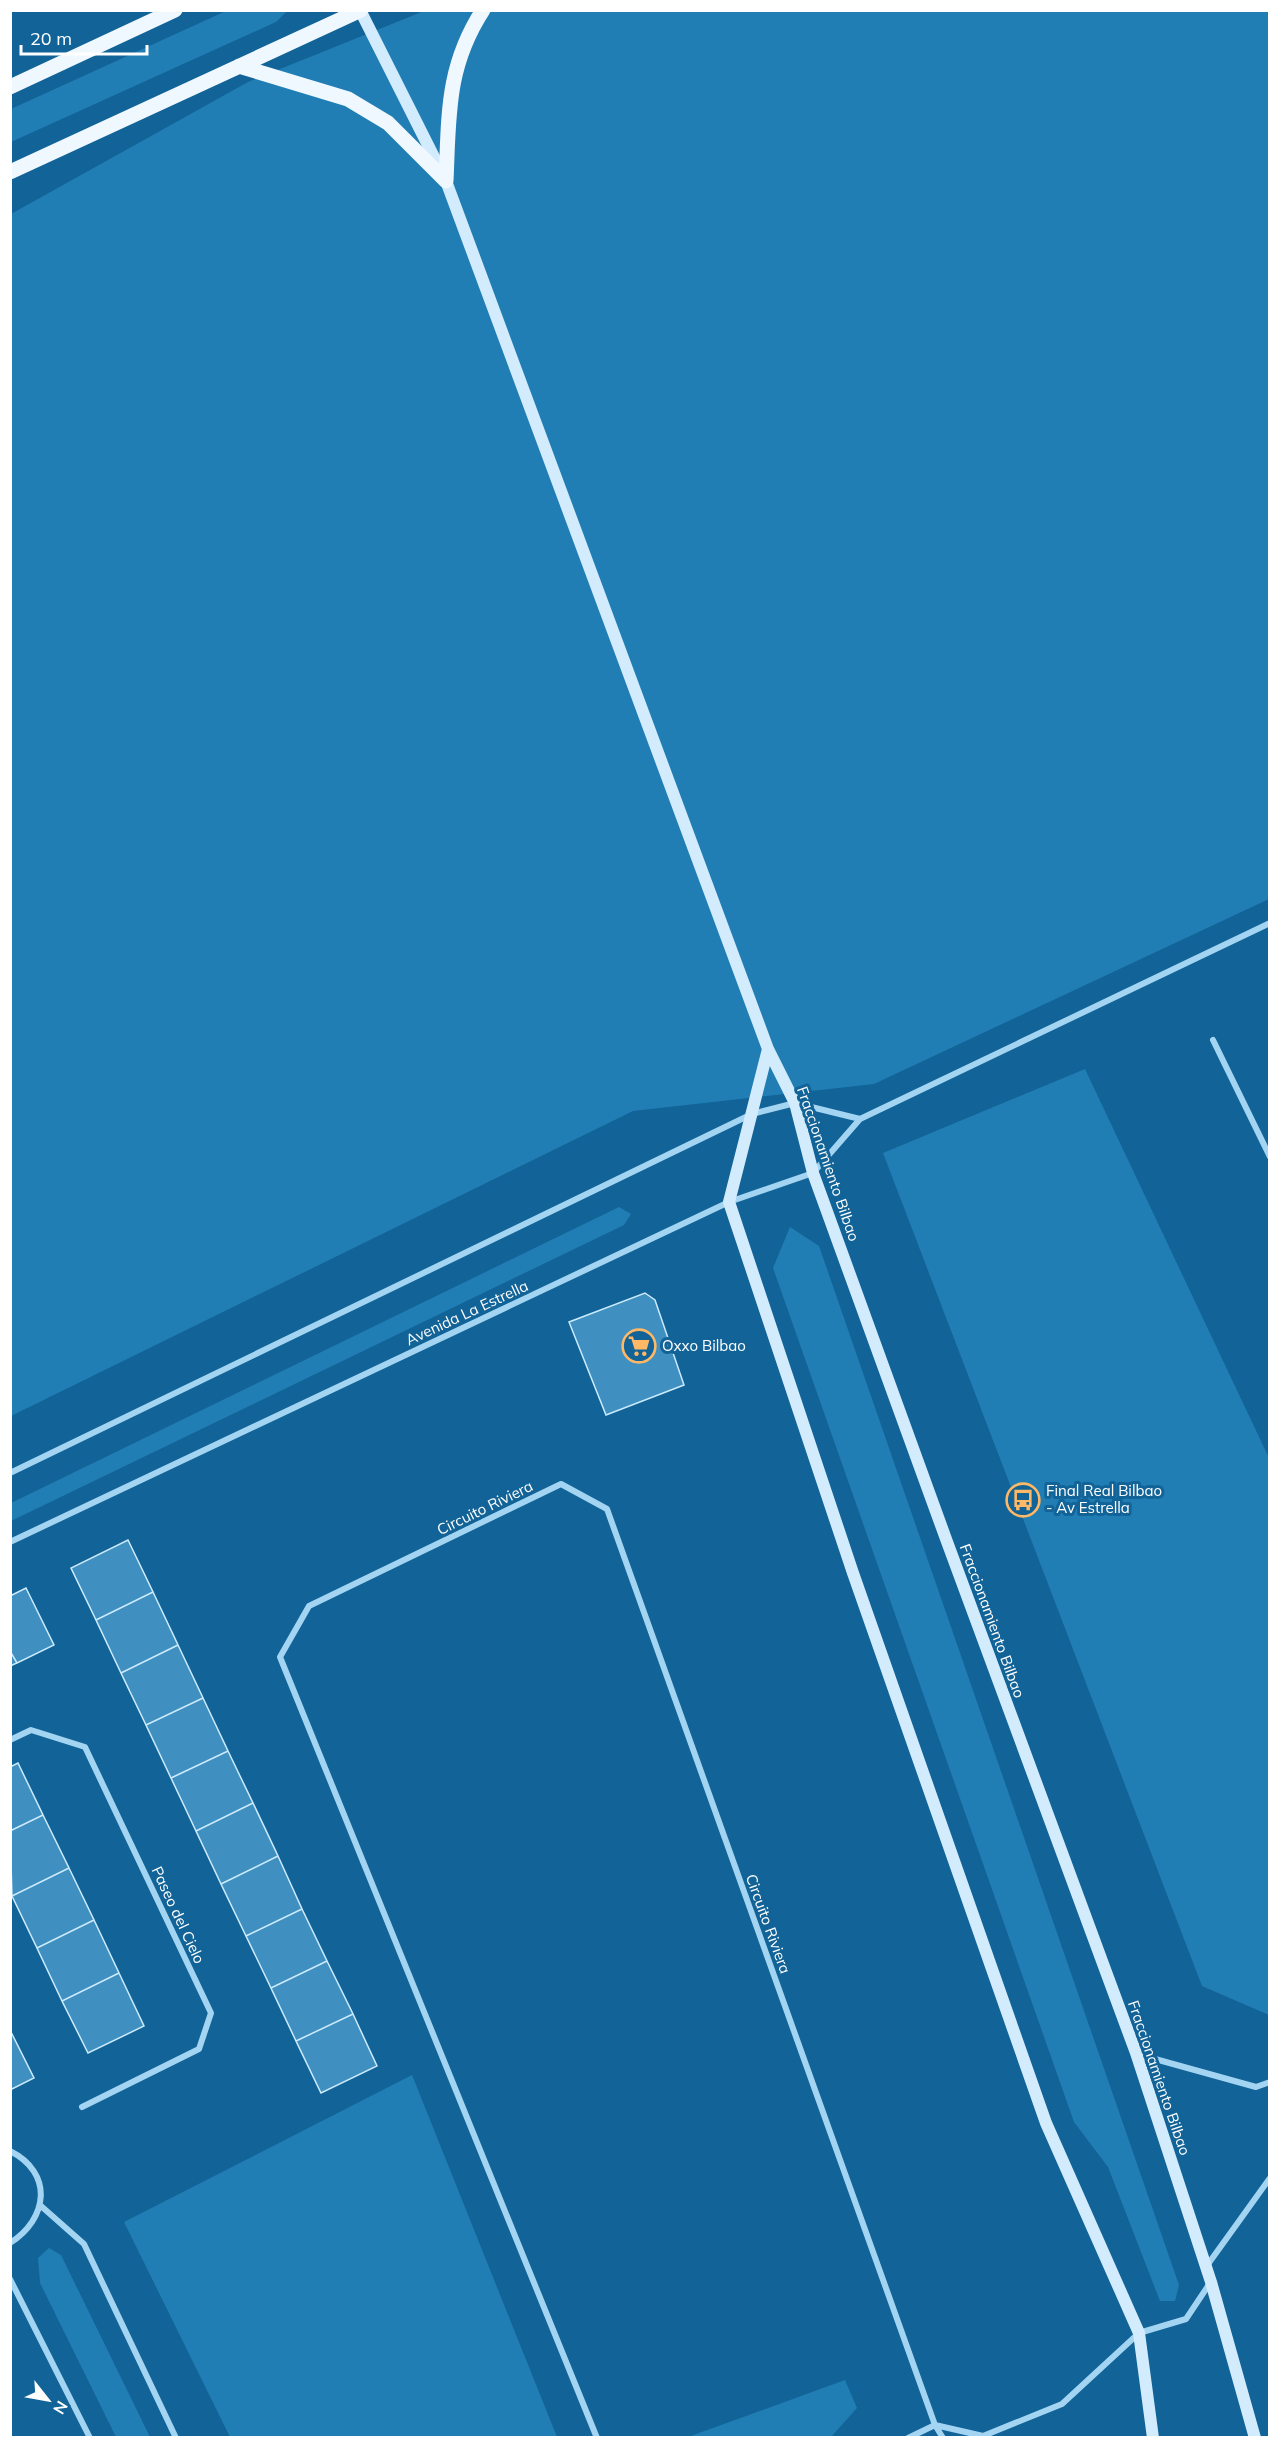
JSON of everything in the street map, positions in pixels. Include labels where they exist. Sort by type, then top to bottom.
[{"type":"main road","points":[[10,87],[175,10]]},
{"type":"main road","points":[[446,181],[450,94],[458,60],[470,31],[483,10]]},
{"type":"main road","points":[[10,172],[360,11]]},
{"type":"main road","name":"Fraccionamiento Bilbao","points":[[360,11],[446,181],[768,1049],[795,1103],[813,1173],[1136,2054],[1211,2282],[1255,2438]]},
{"type":"main road","points":[[239,66],[348,99],[388,123],[446,181]]},
{"type":"main road","points":[[768,1049],[729,1202],[853,1573],[1046,2124],[1139,2333],[1153,2438]]},
{"type":"street","points":[[10,1473],[752,1114],[795,1103],[860,1119],[1269,923]]},
{"type":"street","points":[[1213,1040],[1269,1157]]},
{"type":"street","name":"Avenida La Estrella","points":[[10,1542],[729,1202],[813,1173],[860,1119]]},
{"type":"street","name":"Circuito Riviera","points":[[597,2438],[280,1657],[309,1606],[561,1484],[607,1509],[935,2425],[943,2438]]},
{"type":"street","name":"Paseo del Cielo","points":[[10,1740],[31,1730],[85,1747],[211,2013],[199,2049],[82,2107]]},
{"type":"street","points":[[1136,2054],[1256,2087],[1269,2082]]},
{"type":"street","points":[[10,2151],[26,2161],[36,2174],[41,2190],[40,2206],[34,2222],[23,2235],[10,2243]]},
{"type":"street","points":[[1205,2267],[1269,2178]]},
{"type":"street","points":[[40,2206],[84,2244],[176,2438]]},
{"type":"street","points":[[10,2279],[90,2438]]},
{"type":"street","points":[[908,2438],[935,2425],[984,2436],[1062,2404],[1139,2333],[1186,2319],[1211,2282]]},
{"type":"shaded area","points":[[226,11],[287,11],[276,22],[11,142],[11,109]]},
{"type":"shaded area","points":[[424,11],[1269,11],[1269,899],[874,1084],[633,1111],[11,1416],[11,214],[248,82]]},
{"type":"shaded area","points":[[1085,1069],[1269,1458],[1269,2015],[1202,1986],[883,1153]]},
{"type":"shaded area","points":[[619,1207],[631,1214],[624,1225],[11,1521],[11,1503]]},
{"type":"shaded area","points":[[790,1227],[819,1246],[1179,2285],[1175,2301],[1160,2301],[1108,2167],[1074,2122],[773,1268]]},
{"type":"shaded area","points":[[412,2075],[557,2437],[230,2437],[124,2222]]},
{"type":"shaded area","points":[[49,2248],[61,2255],[150,2437],[116,2437],[40,2283],[38,2258]]},
{"type":"shaded area","points":[[845,2380],[857,2408],[831,2437],[688,2437]]},
{"type":"building","points":[[645,1293],[655,1300],[684,1385],[606,1415],[569,1322]]},
{"type":"building","points":[[128,1540],[153,1592],[96,1620],[71,1568]]},
{"type":"building","points":[[26,1588],[54,1645],[17,1663],[10,1651],[10,1596]]},
{"type":"building","points":[[153,1592],[178,1645],[121,1673],[96,1620]]},
{"type":"building","points":[[178,1645],[203,1698],[146,1725],[121,1673]]},
{"type":"building","points":[[10,1651],[17,1663],[10,1666]]},
{"type":"building","points":[[203,1698],[228,1751],[171,1778],[146,1725]]},
{"type":"building","points":[[228,1751],[253,1803],[196,1831],[171,1778]]},
{"type":"building","points":[[18,1763],[43,1815],[10,1831],[10,1767]]},
{"type":"building","points":[[253,1803],[278,1856],[221,1884],[196,1831]]},
{"type":"building","points":[[43,1815],[69,1868],[12,1896],[10,1831]]},
{"type":"building","points":[[278,1856],[302,1909],[246,1936],[221,1884]]},
{"type":"building","points":[[69,1868],[94,1920],[37,1948],[12,1896]]},
{"type":"building","points":[[302,1909],[327,1961],[271,1988],[246,1936]]},
{"type":"building","points":[[94,1920],[119,1973],[62,2001],[37,1948]]},
{"type":"building","points":[[327,1961],[353,2014],[296,2041],[271,1988]]},
{"type":"building","points":[[119,1973],[144,2026],[88,2053],[62,2001]]},
{"type":"building","points":[[353,2014],[377,2066],[321,2093],[296,2041]]},
{"type":"building","points":[[10,2030],[34,2078],[10,2090]]},
{"type":"place","name":"Oxxo Bilbao","points":[[639,1346]]},
{"type":"place","name":"Final Real Bilbao - Av Estrella","points":[[1023,1500]]}]
